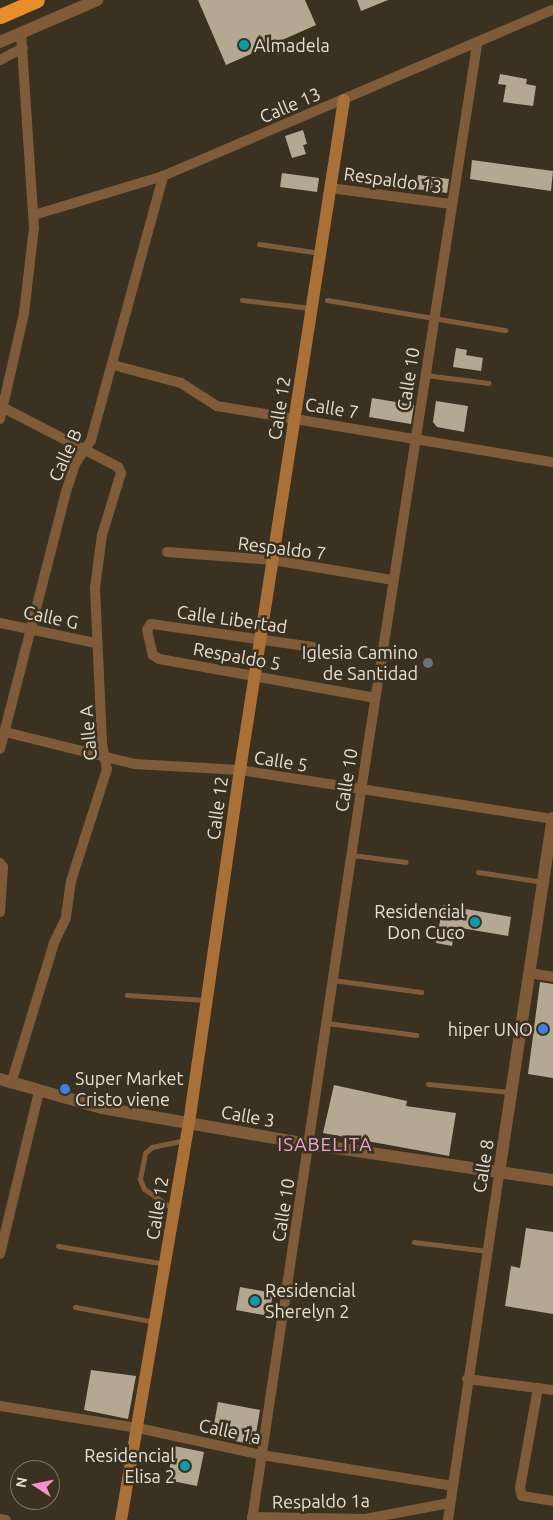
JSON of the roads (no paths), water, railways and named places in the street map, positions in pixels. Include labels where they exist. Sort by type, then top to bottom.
[{"type":"highway","points":[[0,16],[37,0]]},
{"type":"main road","name":"Calle 12","points":[[121,1520],[189,1123],[254,676],[344,100]]},
{"type":"street","points":[[0,42],[97,0]]},
{"type":"street","name":"Calle 13","points":[[34,215],[163,176],[477,45],[553,10]]},
{"type":"street","points":[[0,419],[24,313],[34,215],[21,33]]},
{"type":"street","name":"Calle 10","points":[[252,1519],[310,1144],[360,791],[477,45]]},
{"type":"street","points":[[0,60],[23,48]]},
{"type":"street","name":"Calle B","points":[[0,749],[29,629],[65,495],[82,452],[91,440],[163,176]]},
{"type":"street","name":"Respaldo 13","points":[[330,188],[451,204]]},
{"type":"street","name":"Calle 7","points":[[113,365],[181,382],[217,406],[553,462]]},
{"type":"street","points":[[2,407],[82,452]]},
{"type":"street","name":"Calle A","points":[[5,1082],[51,951],[66,918],[71,881],[106,771],[106,756],[102,744],[95,588],[102,535],[122,473],[118,467],[82,452]]},
{"type":"street","name":"Respaldo 7","points":[[167,552],[272,560],[393,580]]},
{"type":"street","name":"Calle G","points":[[0,623],[96,643]]},
{"type":"street","name":"Calle Libertad","points":[[148,627],[151,624],[312,647]]},
{"type":"street","name":"Respaldo 5","points":[[148,627],[154,655],[159,659],[375,698]]},
{"type":"street","name":"Calle 5","points":[[5,732],[134,764],[240,770],[360,791],[553,818]]},
{"type":"street","name":"Calle 8","points":[[448,1520],[467,1379],[553,818]]},
{"type":"street","points":[[0,863],[3,867],[0,912]]},
{"type":"street","points":[[529,973],[553,977]]},
{"type":"street","name":"Calle 3","points":[[5,1082],[102,1108],[310,1144],[499,1174],[553,1180]]},
{"type":"street","points":[[0,1254],[39,1092]]},
{"type":"street","points":[[467,1379],[553,1390]]},
{"type":"street","points":[[538,1388],[520,1488],[522,1496],[553,1501]]},
{"type":"street","name":"Calle 1a","points":[[0,1406],[138,1428],[262,1455],[453,1486]]},
{"type":"street","name":"Respaldo 1a","points":[[252,1519],[365,1519],[450,1503]]},
{"type":"street","points":[[0,1519],[6,1520]]},
{"type":"lane","points":[[259,244],[320,253]]},
{"type":"lane","points":[[242,300],[312,308]]},
{"type":"lane","points":[[327,300],[433,320],[505,330]]},
{"type":"lane","points":[[425,375],[488,383]]},
{"type":"lane","points":[[351,855],[406,862]]},
{"type":"lane","points":[[478,872],[543,882]]},
{"type":"lane","points":[[333,980],[421,992]]},
{"type":"lane","points":[[127,995],[207,1000]]},
{"type":"lane","points":[[327,1023],[416,1035]]},
{"type":"lane","points":[[428,1084],[511,1092]]},
{"type":"lane","points":[[174,1210],[144,1189],[140,1179],[145,1153],[152,1147],[186,1139]]},
{"type":"lane","points":[[414,1242],[487,1251]]},
{"type":"lane","points":[[58,1246],[165,1264]]},
{"type":"lane","points":[[75,1308],[156,1322]]},
{"type":"place","name":"Almadela","points":[[244,45]]},
{"type":"place","name":"Iglesia Camino de Santidad","points":[[428,663]]},
{"type":"place","name":"Residencial Don Cuco","points":[[475,922]]},
{"type":"place","name":"hiper UNO","points":[[543,1029]]},
{"type":"place","name":"Super Market Cristo viene","points":[[65,1089]]},
{"type":"place","name":"Residencial Sherelyn 2","points":[[255,1301]]},
{"type":"place","name":"Residencial Elisa 2","points":[[185,1466]]},
{"type":"district","name":"ISABELITA","points":[[325,1145]]}]
